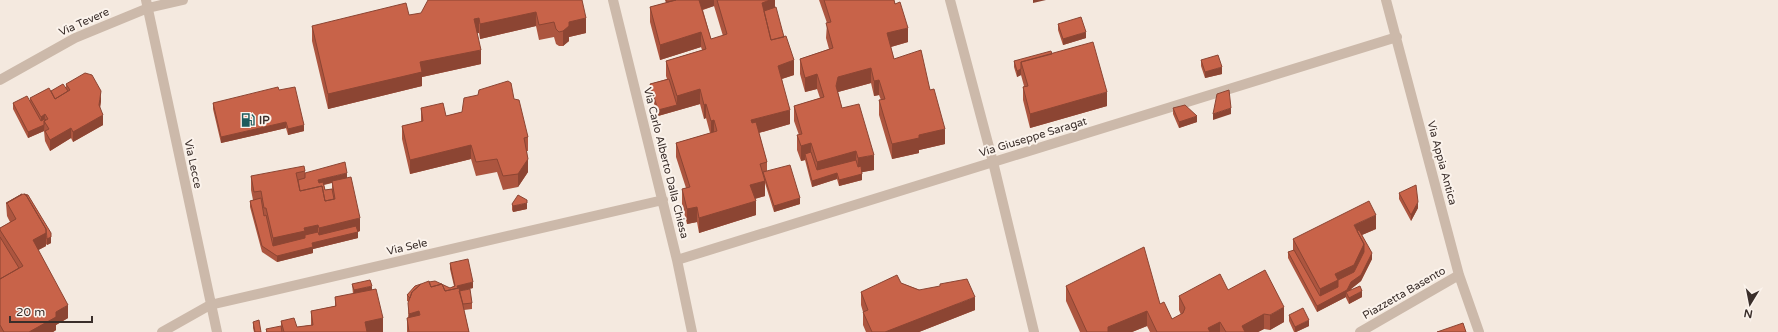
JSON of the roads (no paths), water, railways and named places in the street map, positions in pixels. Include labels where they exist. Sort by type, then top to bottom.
[{"type":"street","name":"Via Tevere","points":[[0,80],[75,38],[147,4],[183,0]]},
{"type":"street","name":"Via Carlo Alberto Dalla Chiesa","points":[[614,0],[663,200],[692,332]]},
{"type":"street","points":[[950,0],[993,162],[1034,332]]},
{"type":"street","name":"Via Appia Antica","points":[[1386,0],[1459,275],[1479,332]]},
{"type":"street","name":"Via Lecce","points":[[147,4],[210,305],[217,332]]},
{"type":"street","name":"Via Giuseppe Saragat","points":[[677,260],[1396,37]]},
{"type":"street","name":"Via Sele","points":[[162,332],[210,305],[663,200]]},
{"type":"street","name":"Piazzetta Basento","points":[[1361,332],[1459,275]]},
{"type":"place","name":"IP","points":[[248,120]]}]
